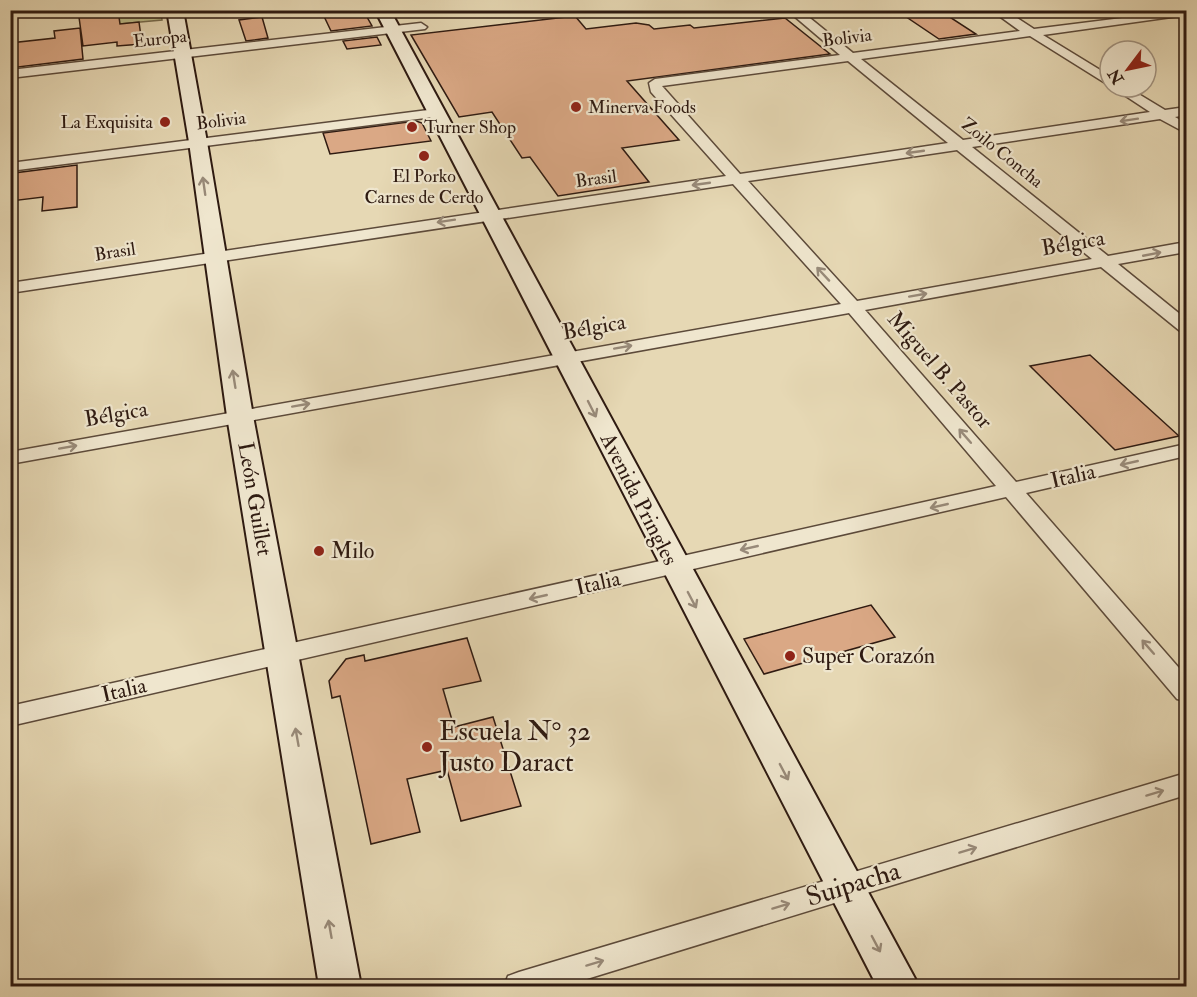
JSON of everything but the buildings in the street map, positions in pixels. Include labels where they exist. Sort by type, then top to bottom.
[{"type":"street","name":"León Guillet","points":[[175,10],[198,142],[240,416],[340,987]]},
{"type":"street","name":"Avenida Pringles","points":[[382,10],[673,566],[898,987]]},
{"type":"street","name":"Zoilo Concha","points":[[792,10],[1186,327]]},
{"type":"street","points":[[996,10],[1098,75]]},
{"type":"street","name":"Bolivia","points":[[655,84],[847,56],[1186,12]]},
{"type":"street","name":"Europa","points":[[10,74],[421,27]]},
{"type":"street","name":"Miguel B. Pastor","points":[[655,84],[656,89],[852,306],[1186,692]]},
{"type":"street","points":[[1138,99],[1186,129]]},
{"type":"street","name":"Brasil","points":[[10,288],[1186,111]]},
{"type":"street","name":"Bolivia","points":[[10,167],[436,113]]},
{"type":"street","name":"Bélgica","points":[[10,458],[1186,247]]},
{"type":"street","name":"Italia","points":[[10,716],[1186,450]]},
{"type":"street","name":"Suipacha","points":[[519,987],[1186,784]]},
{"type":"green space","points":[[118,11],[161,11],[162,20],[119,24]]},
{"type":"place","name":"Minerva Foods","points":[[576,107]]},
{"type":"place","name":"La Exquisita","points":[[165,122]]},
{"type":"place","name":"Turner Shop","points":[[412,127]]},
{"type":"place","name":"El Porko Carnes de Cerdo","points":[[424,156]]},
{"type":"place","name":"Milo","points":[[319,551]]},
{"type":"place","name":"Super Corazón","points":[[790,656]]},
{"type":"place","name":"Escuela N° 32 Justo Daract","points":[[427,747]]}]
